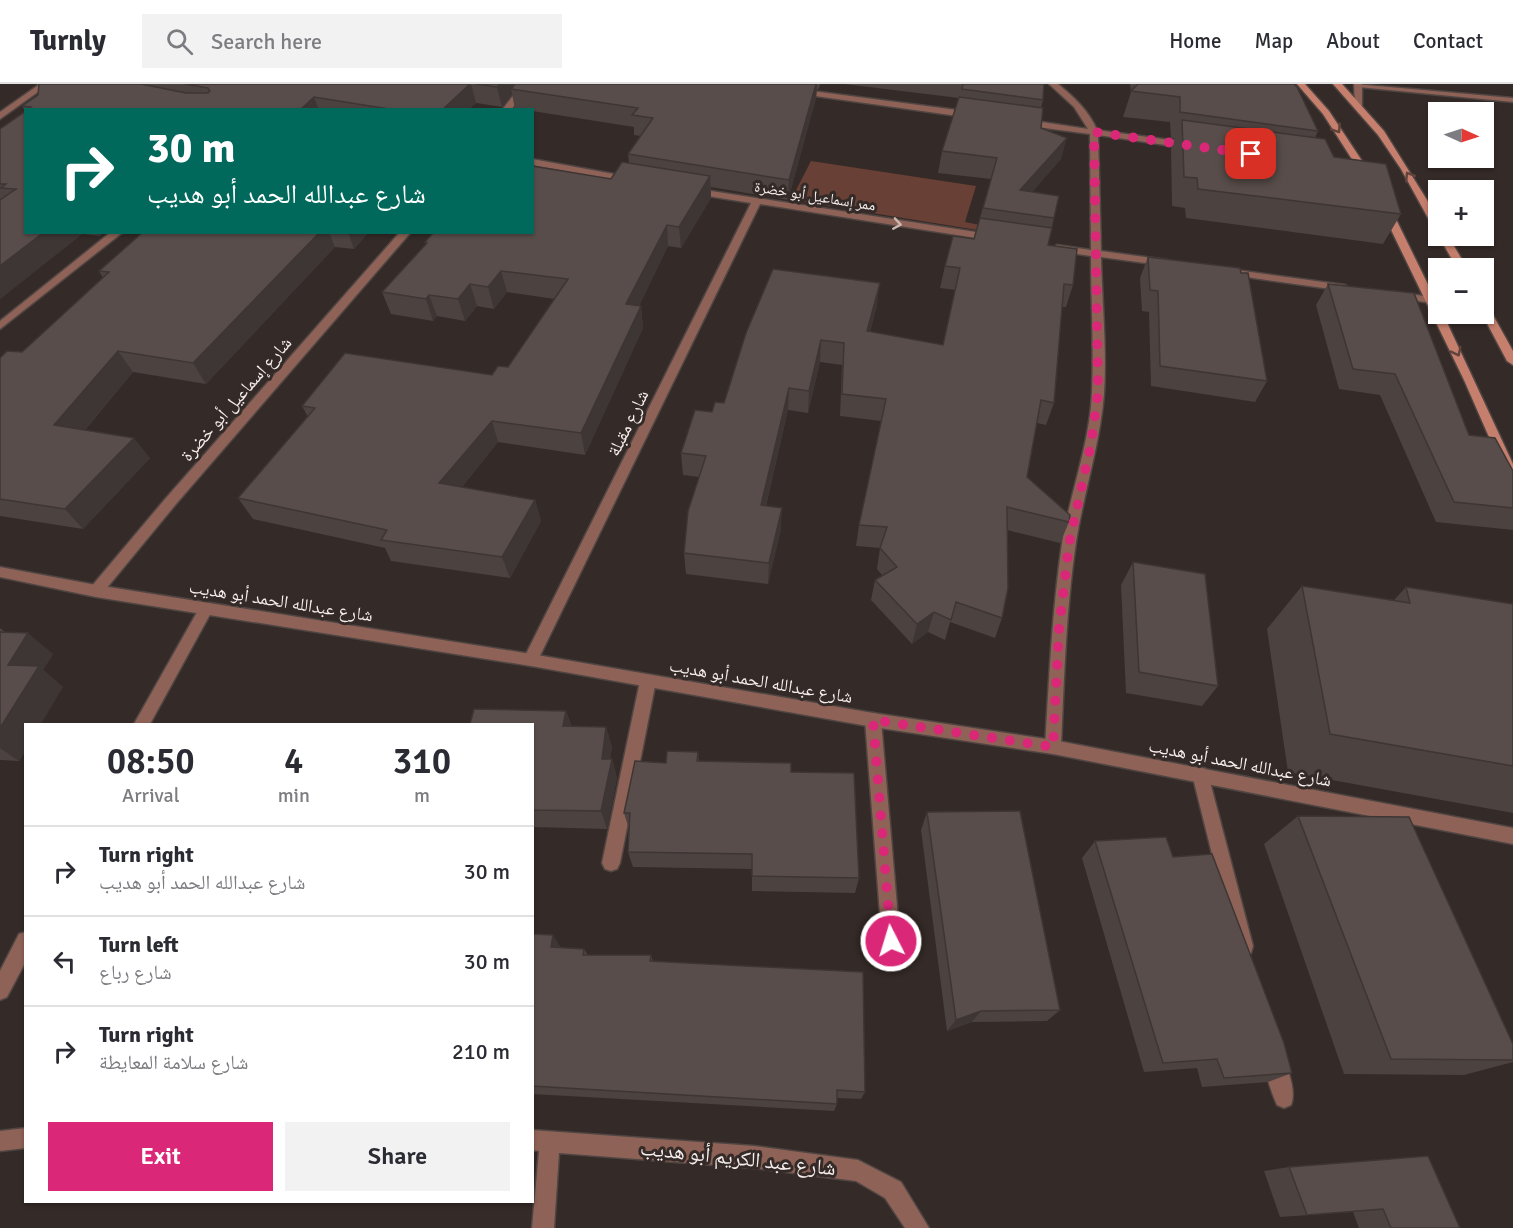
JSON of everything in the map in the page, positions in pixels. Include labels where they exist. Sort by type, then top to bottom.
[{"type":"main road","points":[[1300,84],[1326,113],[1364,170],[1428,294]]},
{"type":"main road","points":[[1337,84],[1359,104],[1387,140],[1428,210]]},
{"type":"main road","points":[[1443,324],[1513,478]]},
{"type":"main road","points":[[1493,324],[1513,361]]},
{"type":"main road","points":[[1496,442],[1513,444]]},
{"type":"street","points":[[0,116],[45,84]]},
{"type":"street","points":[[508,108],[526,84]]},
{"type":"street","points":[[1053,84],[1069,97],[1090,122],[1094,132],[1094,254],[1098,393],[1091,444],[1069,544],[1059,629],[1053,747]]},
{"type":"street","points":[[1359,104],[1358,85],[1513,100]]},
{"type":"street","points":[[782,89],[978,116]]},
{"type":"street","points":[[1013,121],[1200,147]]},
{"type":"street","points":[[534,162],[639,181]]},
{"type":"street","points":[[1352,168],[1364,170]]},
{"type":"street","name":"ممر إسماعيل أبو خضرة","points":[[686,190],[1001,239]]},
{"type":"street","name":"شارع مقبلة","points":[[531,660],[756,202]]},
{"type":"street","points":[[0,326],[115,234]]},
{"type":"street","name":"شارع إسماعيل أبو خضرة","points":[[96,591],[171,501],[404,234]]},
{"type":"street","points":[[1048,246],[1176,265]]},
{"type":"street","points":[[1222,271],[1362,290]]},
{"type":"street","points":[[1385,293],[1428,300]]},
{"type":"street","name":"شارع عبدالله الحمد أبو هديب","points":[[0,572],[96,591],[531,660],[873,720],[1053,747],[1513,836]]},
{"type":"street","points":[[143,723],[206,609]]},
{"type":"street","points":[[611,863],[648,681]]},
{"type":"street","points":[[873,720],[891,941]]},
{"type":"street","points":[[1200,774],[1248,959]]},
{"type":"street","points":[[0,990],[24,945]]},
{"type":"street","points":[[1269,1040],[1284,1098]]},
{"type":"street","points":[[0,1141],[24,1138]]},
{"type":"street","points":[[541,1140],[543,1228]]},
{"type":"street","name":"شارع عبد الكريم أبو هديب","points":[[541,1140],[754,1157],[858,1171],[893,1190],[918,1228]]},
{"type":"shaded area","points":[[811,161],[976,186],[965,222],[980,225],[978,230],[791,200]]},
{"type":"building","points":[[39,84],[141,84],[186,93],[208,93],[210,91],[208,88],[185,84],[470,84],[444,108],[383,108],[314,97],[302,108],[30,108],[22,106],[38,95]]},
{"type":"building","points":[[475,84],[500,84],[497,87]]},
{"type":"building","points":[[515,84],[816,84],[789,180],[628,154],[653,118],[632,115],[638,108],[511,89]]},
{"type":"building","points":[[963,84],[1044,84],[1043,100],[962,89]]},
{"type":"building","points":[[1138,84],[1294,84],[1318,131],[1180,112],[1180,97],[1131,91]]},
{"type":"building","points":[[959,97],[1043,108],[1041,128],[1067,138],[1020,190],[1059,196],[1054,218],[983,208],[997,158],[942,151]]},
{"type":"building","points":[[24,112],[24,234],[41,234],[0,266],[0,200],[16,189],[1,188],[6,184],[0,184],[0,129]]},
{"type":"building","points":[[1182,120],[1325,139],[1334,157],[1386,164],[1401,214],[1198,189],[1197,178],[1184,177]]},
{"type":"building","points":[[622,162],[710,176],[679,227],[667,225],[626,304],[641,306],[581,433],[492,421],[439,483],[535,500],[502,557],[381,540],[387,530],[238,498],[315,408],[302,406],[345,353],[492,375],[498,366],[508,367],[568,279],[501,271],[488,287],[470,284],[458,299],[429,295],[426,299],[382,292],[427,243],[425,242],[432,234],[534,234],[534,166],[611,179]]},
{"type":"building","points":[[980,218],[1052,228],[1048,245],[1077,249],[1073,285],[1064,284],[1054,403],[1041,400],[1027,477],[1070,515],[1069,522],[1007,507],[1008,588],[1002,618],[956,602],[951,620],[934,612],[917,624],[875,580],[897,567],[880,548],[887,527],[859,525],[886,399],[842,394],[844,343],[821,340],[809,391],[789,388],[761,505],[782,508],[769,563],[684,553],[688,511],[706,456],[681,453],[695,410],[712,412],[715,402],[724,403],[746,333],[773,269],[880,283],[867,331],[943,345],[960,268],[945,266],[953,236],[974,239]]},
{"type":"building","points":[[141,234],[318,234],[193,363],[118,351],[54,425],[134,438],[65,509],[0,499],[0,358],[7,351],[22,352],[109,272],[99,271]]},
{"type":"building","points":[[1148,257],[1240,268],[1241,273],[1248,273],[1267,381],[1160,366],[1158,291],[1150,290]]},
{"type":"building","points":[[1328,284],[1414,293],[1469,435],[1495,438],[1513,471],[1513,508],[1454,502],[1395,374],[1353,369]]},
{"type":"building","points":[[1133,562],[1205,574],[1218,686],[1139,672]]},
{"type":"building","points":[[1302,586],[1410,603],[1406,587],[1513,604],[1513,766],[1330,734]]},
{"type":"building","points":[[0,632],[28,633],[8,665],[39,666],[0,728]]},
{"type":"building","points":[[474,709],[566,711],[563,726],[606,727],[602,759],[612,759],[601,811],[534,810],[534,723],[470,723]]},
{"type":"building","points":[[667,751],[698,752],[697,761],[791,763],[791,772],[854,773],[859,878],[752,876],[752,854],[628,852],[630,813],[624,813],[635,761],[666,763]]},
{"type":"building","points":[[1020,811],[1060,1010],[981,1011],[956,1020],[927,812]]},
{"type":"building","points":[[1298,816],[1409,817],[1513,1044],[1513,1060],[1391,1059]]},
{"type":"building","points":[[1166,837],[1173,857],[1212,854],[1284,1043],[1292,1073],[1224,1078],[1217,1059],[1163,1063],[1095,841]]},
{"type":"building","points":[[534,934],[553,935],[551,947],[584,949],[583,955],[651,955],[650,961],[863,972],[865,1092],[837,1090],[837,1104],[534,1086]]},
{"type":"building","points":[[1428,1156],[1460,1228],[1391,1228],[1383,1209],[1307,1215],[1289,1167]]},
{"type":"route","points":[[891,941],[873,720],[1053,747],[1059,629],[1069,544],[1078,493],[1091,444],[1098,393],[1094,254],[1094,132],[1251,154]]}]
